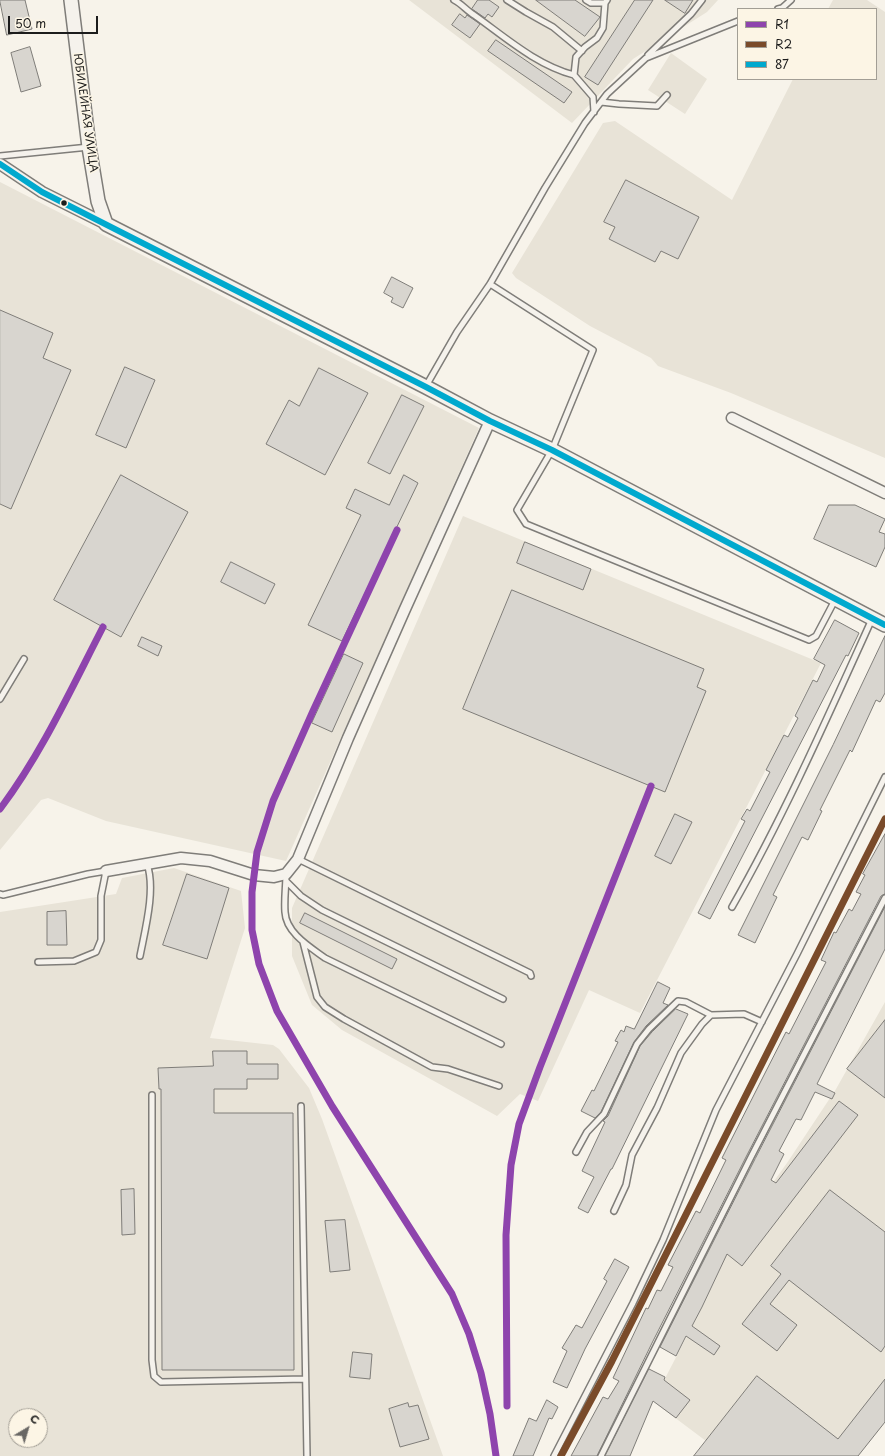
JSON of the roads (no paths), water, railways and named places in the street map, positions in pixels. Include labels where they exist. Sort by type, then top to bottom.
[{"type":"street","name":"ЮБИЛЕЙНАЯ УЛИЦА","points":[[71,0],[89,147],[98,201],[106,224]]},
{"type":"street","points":[[0,164],[42,192],[426,386],[490,421],[552,450],[836,600],[881,620]]},
{"type":"street","points":[[732,418],[885,493]]},
{"type":"street","points":[[106,871],[181,858],[210,861],[254,875],[286,878],[298,859],[348,738],[490,421]]},
{"type":"lane","points":[[454,0],[471,14],[541,62],[562,72],[574,75],[593,97],[594,112]]},
{"type":"lane","points":[[507,0],[553,27],[582,51]]},
{"type":"lane","points":[[574,75],[576,57],[596,38],[603,28],[606,2],[591,3],[586,0]]},
{"type":"lane","points":[[426,386],[457,332],[490,284],[545,188],[585,123],[606,94],[691,14],[702,0]]},
{"type":"lane","points":[[782,8],[791,0]]},
{"type":"lane","points":[[646,58],[737,22]]},
{"type":"lane","points":[[601,102],[657,106],[667,95]]},
{"type":"lane","points":[[0,156],[89,147]]},
{"type":"lane","points":[[490,284],[593,350],[552,450],[517,510],[526,524],[809,640],[816,636],[836,600]]},
{"type":"lane","points":[[732,907],[759,860],[807,761],[881,620]]},
{"type":"lane","points":[[0,699],[24,659]]},
{"type":"lane","points":[[554,1456],[633,1303],[663,1240],[716,1110],[797,954],[885,777]]},
{"type":"lane","points":[[298,859],[530,973],[531,976]]},
{"type":"lane","points":[[140,956],[149,909],[150,873],[147,864]]},
{"type":"lane","points":[[0,894],[106,871],[101,896],[101,940],[96,952],[74,961],[38,962]]},
{"type":"lane","points":[[286,878],[285,913],[291,928],[304,942],[326,958],[501,1044]]},
{"type":"lane","points":[[286,878],[301,896],[322,910],[503,999]]},
{"type":"lane","points":[[601,1456],[751,1157],[885,898]]},
{"type":"lane","points":[[304,942],[317,997],[325,1007],[432,1067],[448,1069],[499,1086]]},
{"type":"lane","points":[[576,1152],[587,1132],[604,1114],[637,1044],[649,1029],[678,1001],[686,1002],[711,1015],[744,1014],[762,1022]]},
{"type":"lane","points":[[614,1211],[626,1185],[632,1155],[681,1054],[702,1024],[711,1015]]},
{"type":"lane","points":[[152,1096],[152,1360],[154,1376],[161,1382],[305,1380]]},
{"type":"lane","points":[[301,1106],[306,1456]]}]
